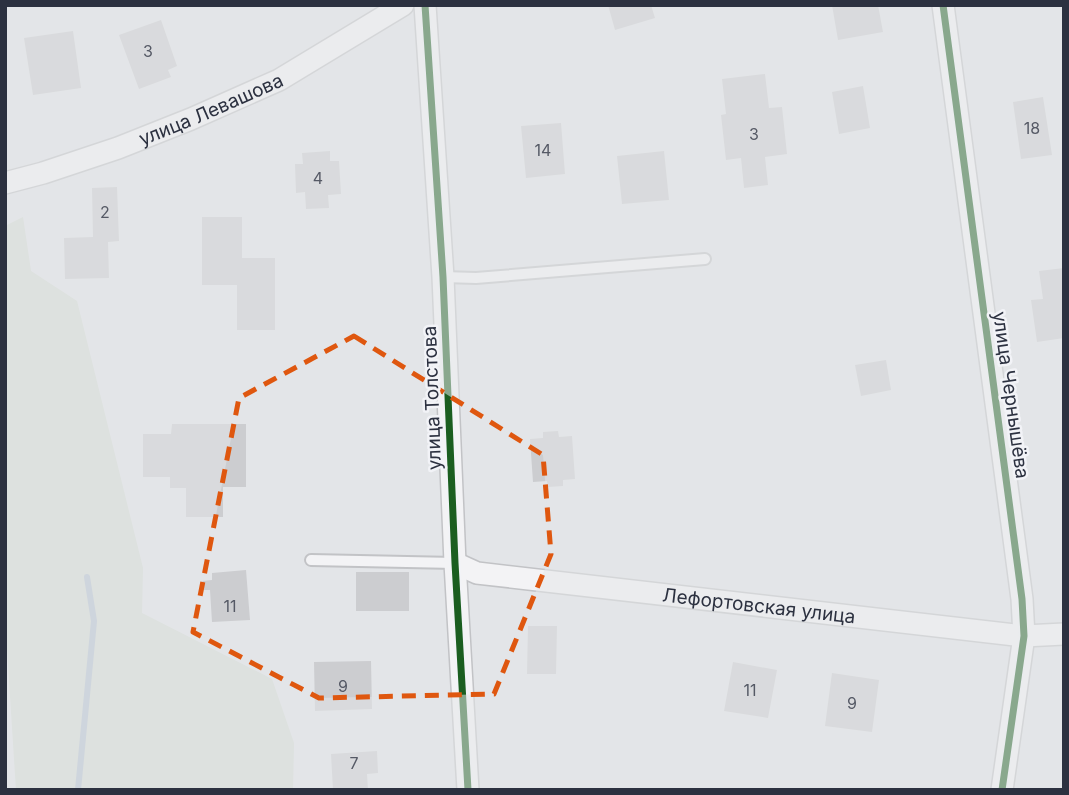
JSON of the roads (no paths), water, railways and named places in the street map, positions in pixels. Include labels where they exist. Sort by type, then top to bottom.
[{"type":"street","name":"улица Левашова","points":[[5,183],[118,148],[279,80],[403,5]]},
{"type":"street","name":"улица Толстова","points":[[425,5],[443,277],[468,790]]},
{"type":"street","name":"улица Чернышёва","points":[[943,5],[1021,585],[1024,636],[1002,790]]},
{"type":"street","name":"Лефортовская улица","points":[[455,564],[477,573],[1024,636],[1064,634]]},
{"type":"lane","points":[[443,277],[476,278],[705,258]]},
{"type":"lane","points":[[311,560],[455,564]]},
{"type":"waterway","points":[[78,790],[94,621],[87,577]]}]
